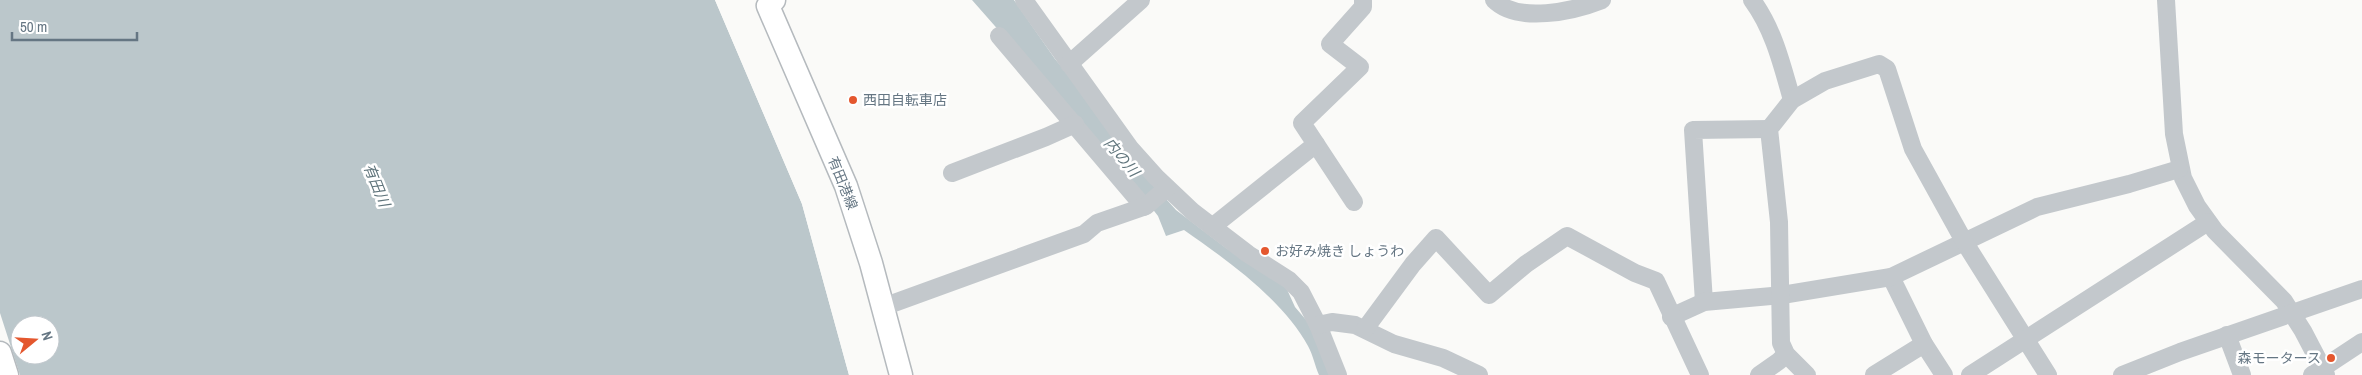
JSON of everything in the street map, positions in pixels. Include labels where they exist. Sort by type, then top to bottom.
[{"type":"main road","name":"有田港線","points":[[769,2],[846,186],[859,222],[901,375]]},
{"type":"main road","points":[[0,353],[6,375]]},
{"type":"street","points":[[1024,0],[1130,148],[1165,189],[1212,228],[1294,284],[1308,302],[1338,375]]},
{"type":"street","points":[[1069,64],[1141,0]]},
{"type":"street","points":[[1354,202],[1302,123],[1360,67],[1330,44],[1363,7],[1362,0]]},
{"type":"street","points":[[1494,0],[1511,10],[1539,14],[1557,12],[1602,0]]},
{"type":"street","points":[[1752,0],[1763,15],[1776,42],[1792,100]]},
{"type":"street","points":[[2166,0],[2172,110],[2180,169],[2191,195],[2208,222],[2228,246],[2274,290],[2292,313],[2320,372],[2362,342]]},
{"type":"street","points":[[999,36],[1145,206]]},
{"type":"street","points":[[1807,375],[1786,354],[1781,343],[1782,295],[1779,222],[1769,129],[1792,100],[1834,78],[1879,64],[1888,69],[1913,149],[1965,243],[2048,375]]},
{"type":"street","points":[[952,173],[1075,124]]},
{"type":"street","points":[[1704,302],[1693,130],[1769,129]]},
{"type":"street","points":[[1212,228],[1316,144]]},
{"type":"street","points":[[1671,317],[1704,302],[1782,295],[1891,277],[2037,207],[2130,184],[2180,169]]},
{"type":"street","points":[[883,307],[1084,234],[1097,223],[1145,206],[1165,189]]},
{"type":"street","points":[[1970,375],[2208,222]]},
{"type":"street","points":[[1365,329],[1436,238],[1488,295],[1526,264],[1567,236],[1635,273],[1656,281],[1671,317],[1700,375]]},
{"type":"street","points":[[1891,277],[1924,344],[1944,375]]},
{"type":"street","points":[[2122,375],[2227,335],[2362,289]]},
{"type":"street","points":[[1318,325],[1332,322],[1345,323],[1365,329],[1394,344],[1456,363],[1479,375]]},
{"type":"street","points":[[2227,335],[2242,375]]},
{"type":"street","points":[[1874,375],[1924,344]]},
{"type":"street","points":[[1759,375],[1786,354]]},
{"type":"water","name":"有田川","points":[[0,0],[715,0],[802,204],[849,375],[20,375],[17,365],[60,365],[60,315],[10,315],[10,344],[0,313]]},
{"type":"water","name":"内の川","points":[[972,0],[1014,0],[1055,59],[1078,86],[1122,150],[1176,210],[1226,248],[1285,285],[1295,307],[1307,321],[1332,375],[1319,375],[1310,349],[1284,312],[1235,267],[1184,230],[1166,236],[1158,216],[1126,175]]},
{"type":"pier","points":[[715,0],[718,0],[804,203],[851,375],[849,375],[802,204]]},
{"type":"place","name":"西田自転車店","points":[[853,100]]},
{"type":"place","name":"お好み焼き しょうわ","points":[[1265,251]]},
{"type":"place","name":"森モータース","points":[[2331,358]]}]
